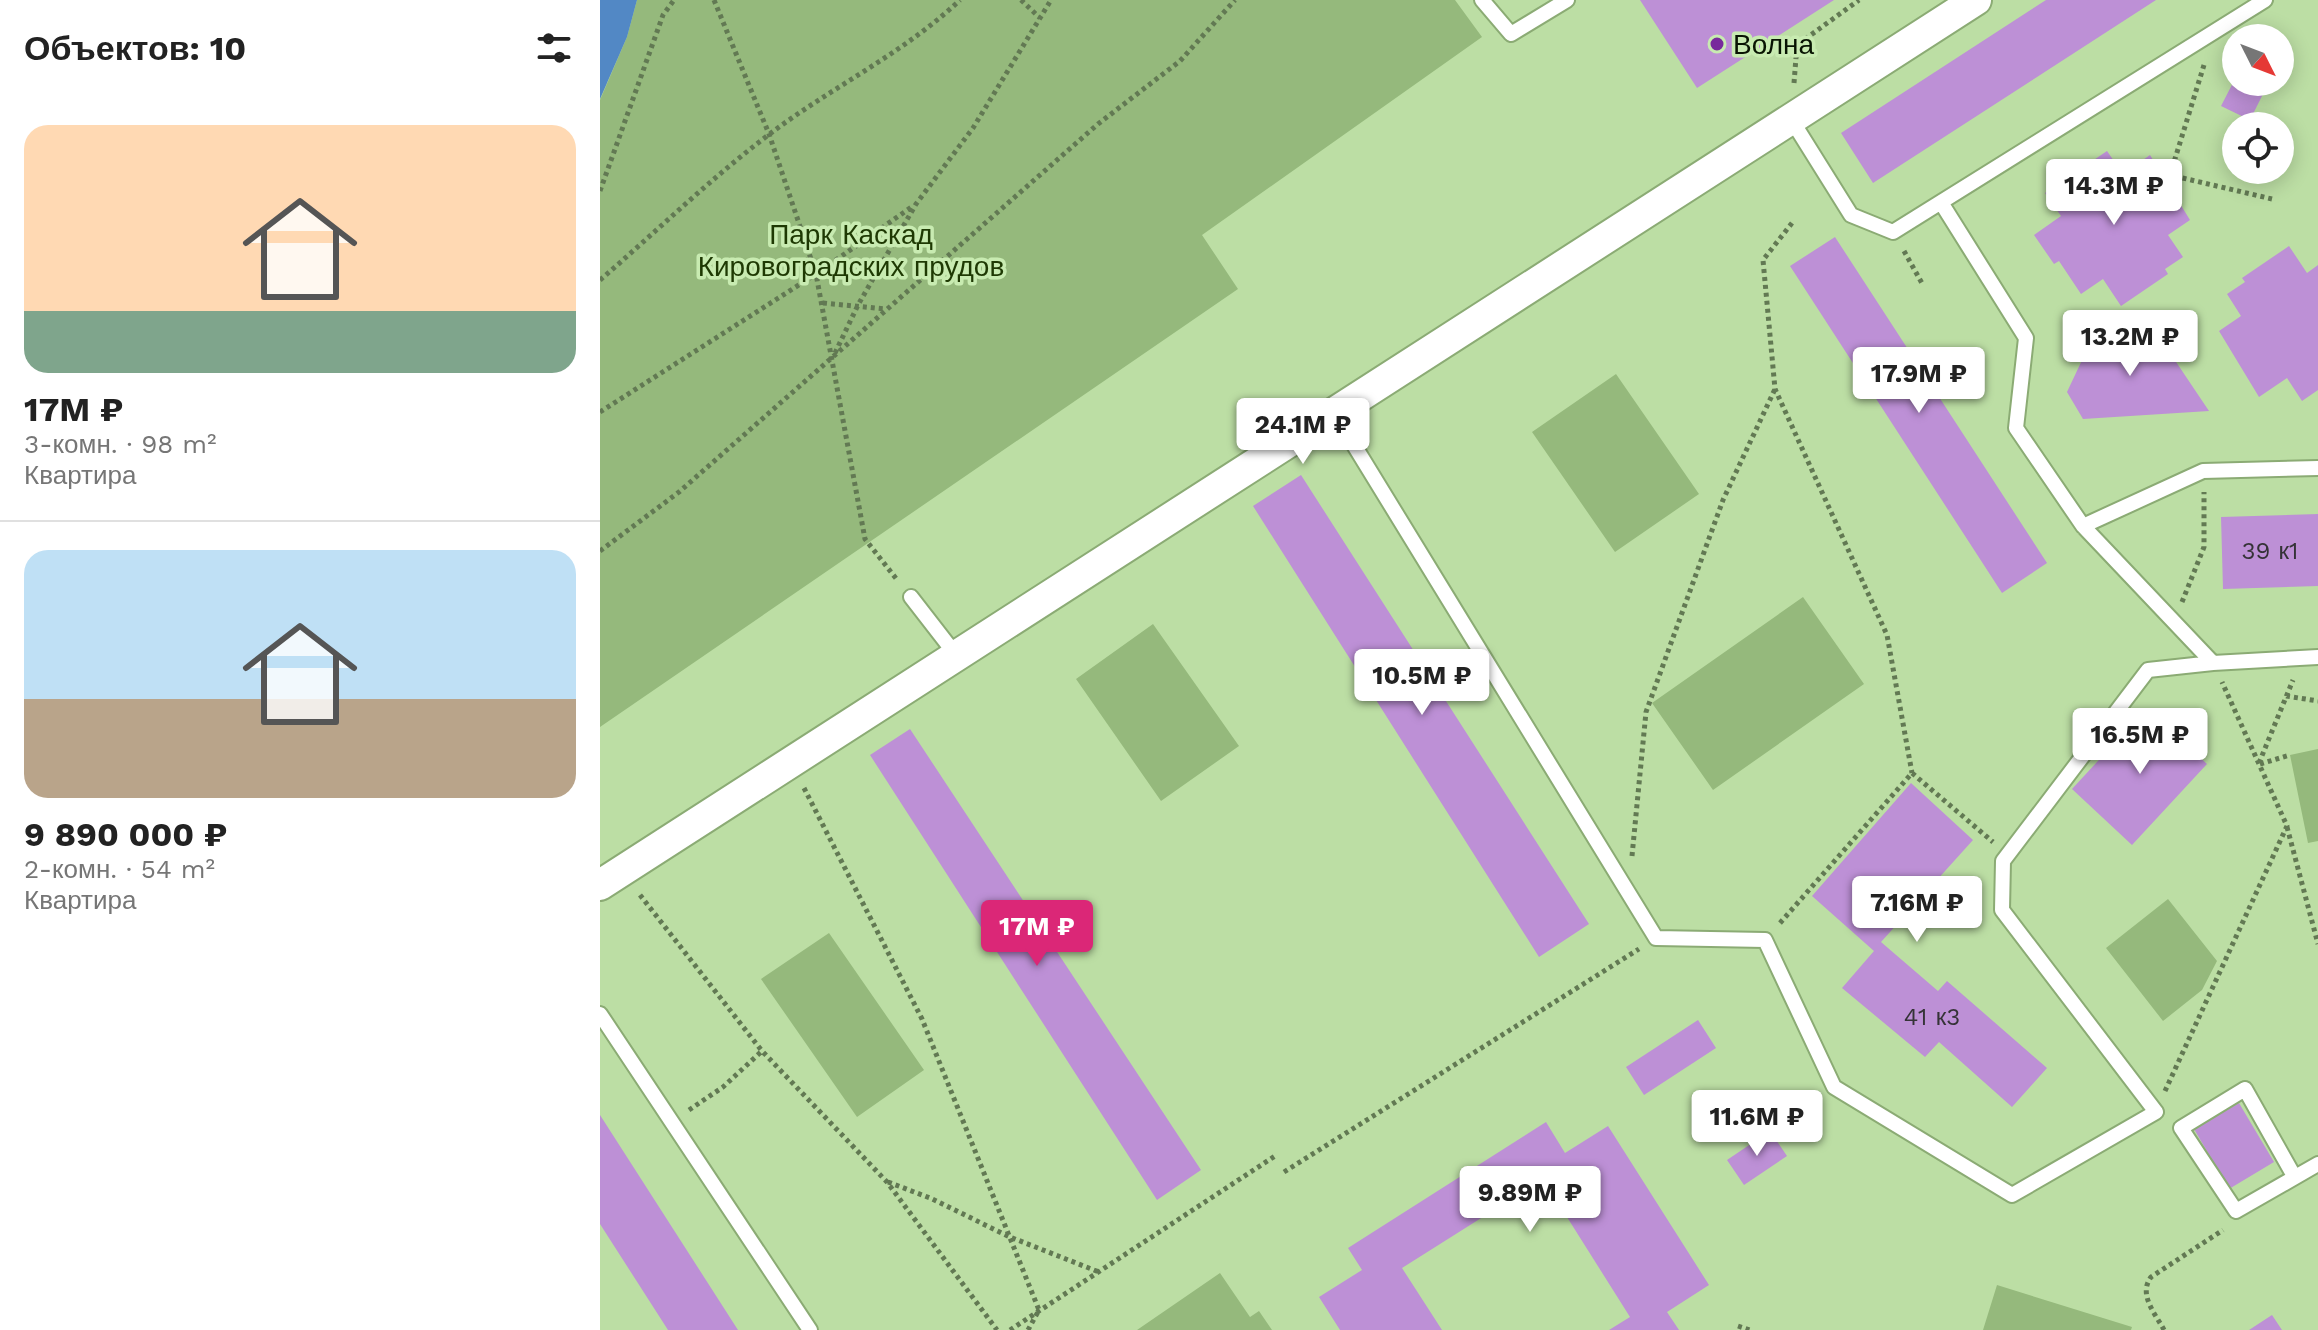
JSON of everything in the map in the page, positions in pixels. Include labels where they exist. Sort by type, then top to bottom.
[{"type":"street","points":[[611,878],[1976,0]]},
{"type":"lane","points":[[1482,0],[1511,34],[1567,0]]},
{"type":"lane","points":[[1791,119],[1851,215],[1893,232],[2265,0]]},
{"type":"lane","points":[[1942,204],[2026,338],[2016,428],[2083,526],[2213,663]]},
{"type":"lane","points":[[1335,414],[1656,938],[1765,940],[1834,1087],[2012,1195],[2156,1112],[2002,910],[2003,861],[2148,670],[2318,657]]},
{"type":"lane","points":[[2083,526],[2203,471],[2318,468]]},
{"type":"lane","points":[[911,597],[956,655]]},
{"type":"lane","points":[[600,1014],[810,1330]]},
{"type":"lane","points":[[2294,1176],[2245,1089],[2181,1128],[2236,1211],[2318,1164]]},
{"type":"path","points":[[600,191],[663,15],[674,0]]},
{"type":"path","points":[[714,0],[769,134],[816,274],[865,539],[911,597]]},
{"type":"path","points":[[600,280],[769,134],[933,26],[960,0]]},
{"type":"path","points":[[1021,0],[1040,18]]},
{"type":"path","points":[[833,357],[858,305],[916,204],[973,128],[1051,0]]},
{"type":"path","points":[[600,551],[679,492],[1098,124],[1180,61],[1235,0]]},
{"type":"path","points":[[1791,119],[1797,45],[1859,0]]},
{"type":"path","points":[[2214,32],[2170,175],[2272,199]]},
{"type":"path","points":[[600,412],[816,274],[916,204]]},
{"type":"path","points":[[1792,223],[1763,260],[1775,389],[1887,635],[1912,773],[1991,839],[2003,861]]},
{"type":"path","points":[[1893,232],[1923,285]]},
{"type":"path","points":[[823,303],[887,310]]},
{"type":"path","points":[[1636,871],[1632,857],[1646,712],[1723,500],[1775,389]]},
{"type":"path","points":[[2174,621],[2204,547],[2203,471]]},
{"type":"path","points":[[2259,764],[2302,658]]},
{"type":"path","points":[[2213,663],[2287,826],[2318,944]]},
{"type":"path","points":[[2286,696],[2318,701]]},
{"type":"path","points":[[2259,764],[2290,755]]},
{"type":"path","points":[[790,762],[922,1019],[1039,1310]]},
{"type":"path","points":[[1765,940],[1912,773]]},
{"type":"path","points":[[2177,1065],[2287,826]]},
{"type":"path","points":[[611,878],[762,1051],[887,1182],[997,1330]]},
{"type":"path","points":[[1284,1172],[1656,938]]},
{"type":"path","points":[[672,1122],[723,1087],[762,1051]]},
{"type":"path","points":[[1010,1330],[1275,1156]]},
{"type":"path","points":[[887,1182],[930,1198],[1010,1237],[1099,1272]]},
{"type":"path","points":[[2164,1330],[2148,1300],[2146,1284],[2151,1277],[2222,1231],[2226,1221]]},
{"type":"path","points":[[1028,1330],[1039,1310]]},
{"type":"path","points":[[1738,1326],[1750,1330]]},
{"type":"green space","name":"Парк Каскад Кировоградских прудов","points":[[637,0],[1455,0],[1482,37],[1202,235],[1238,289],[600,727],[600,100],[627,37]]},
{"type":"green space","points":[[1616,374],[1699,494],[1615,552],[1532,432]]},
{"type":"green space","points":[[1803,597],[1864,684],[1713,790],[1652,703]]},
{"type":"green space","points":[[1153,624],[1239,746],[1161,801],[1076,679]]},
{"type":"green space","points":[[2318,749],[2318,841],[2308,843],[2290,755]]},
{"type":"green space","points":[[2168,899],[2217,961],[2202,990],[2163,1021],[2106,948]]},
{"type":"green space","points":[[829,933],[924,1070],[857,1117],[761,979]]},
{"type":"green space","points":[[1220,1273],[1250,1317],[1259,1311],[1272,1330],[1137,1330]]},
{"type":"green space","points":[[1997,1285],[2132,1327],[2131,1330],[1983,1330]]},
{"type":"water","points":[[600,0],[637,0],[627,37],[600,99]]},
{"type":"building","name":"Волна","points":[[1640,0],[1834,0],[1697,88]]},
{"type":"building","points":[[2046,0],[2156,0],[1873,183],[1841,133]]},
{"type":"building","points":[[2226,96],[2262,96],[2254,112],[2233,112],[2221,106]]},
{"type":"building","points":[[2107,151],[2123,174],[2150,155],[2190,220],[2168,235],[2183,257],[2165,269],[2168,274],[2121,306],[2103,279],[2081,294],[2059,261],[2054,264],[2034,235],[2061,216],[2045,193]]},
{"type":"building","points":[[1835,237],[2047,563],[2002,593],[1790,266]]},
{"type":"building","points":[[2289,246],[2307,273],[2318,265],[2318,390],[2302,401],[2287,378],[2259,397],[2219,331],[2241,316],[2227,294],[2245,282],[2242,278]]},
{"type":"building","points":[[2100,322],[2162,341],[2209,411],[2083,419],[2067,392]]},
{"type":"building","points":[[1301,475],[1589,924],[1539,957],[1253,506]]},
{"type":"building","points":[[2318,514],[2318,586],[2223,589],[2221,517]]},
{"type":"building","points":[[2147,708],[2207,764],[2132,845],[2072,789]]},
{"type":"building","points":[[910,729],[1201,1170],[1157,1200],[870,755]]},
{"type":"building","points":[[1911,783],[1973,840],[1881,942],[1938,991],[1947,981],[2047,1068],[2012,1107],[1939,1042],[1925,1057],[1842,988],[1874,951],[1812,896]]},
{"type":"building","points":[[1698,1020],[1716,1048],[1644,1095],[1626,1067]]},
{"type":"building","points":[[2239,1103],[2274,1162],[2229,1189],[2194,1129]]},
{"type":"building","points":[[600,1115],[738,1330],[668,1330],[600,1224]]},
{"type":"building","points":[[1546,1122],[1565,1153],[1608,1126],[1709,1285],[1667,1312],[1679,1330],[1609,1330],[1630,1317],[1543,1179],[1402,1268],[1442,1330],[1340,1330],[1319,1297],[1362,1270],[1348,1248]]},
{"type":"building","points":[[1770,1131],[1787,1156],[1744,1185],[1727,1160]]},
{"type":"building","points":[[2272,1315],[2282,1330],[2249,1330]]},
{"type":"place","name":"Волна","points":[[1717,44]]}]
